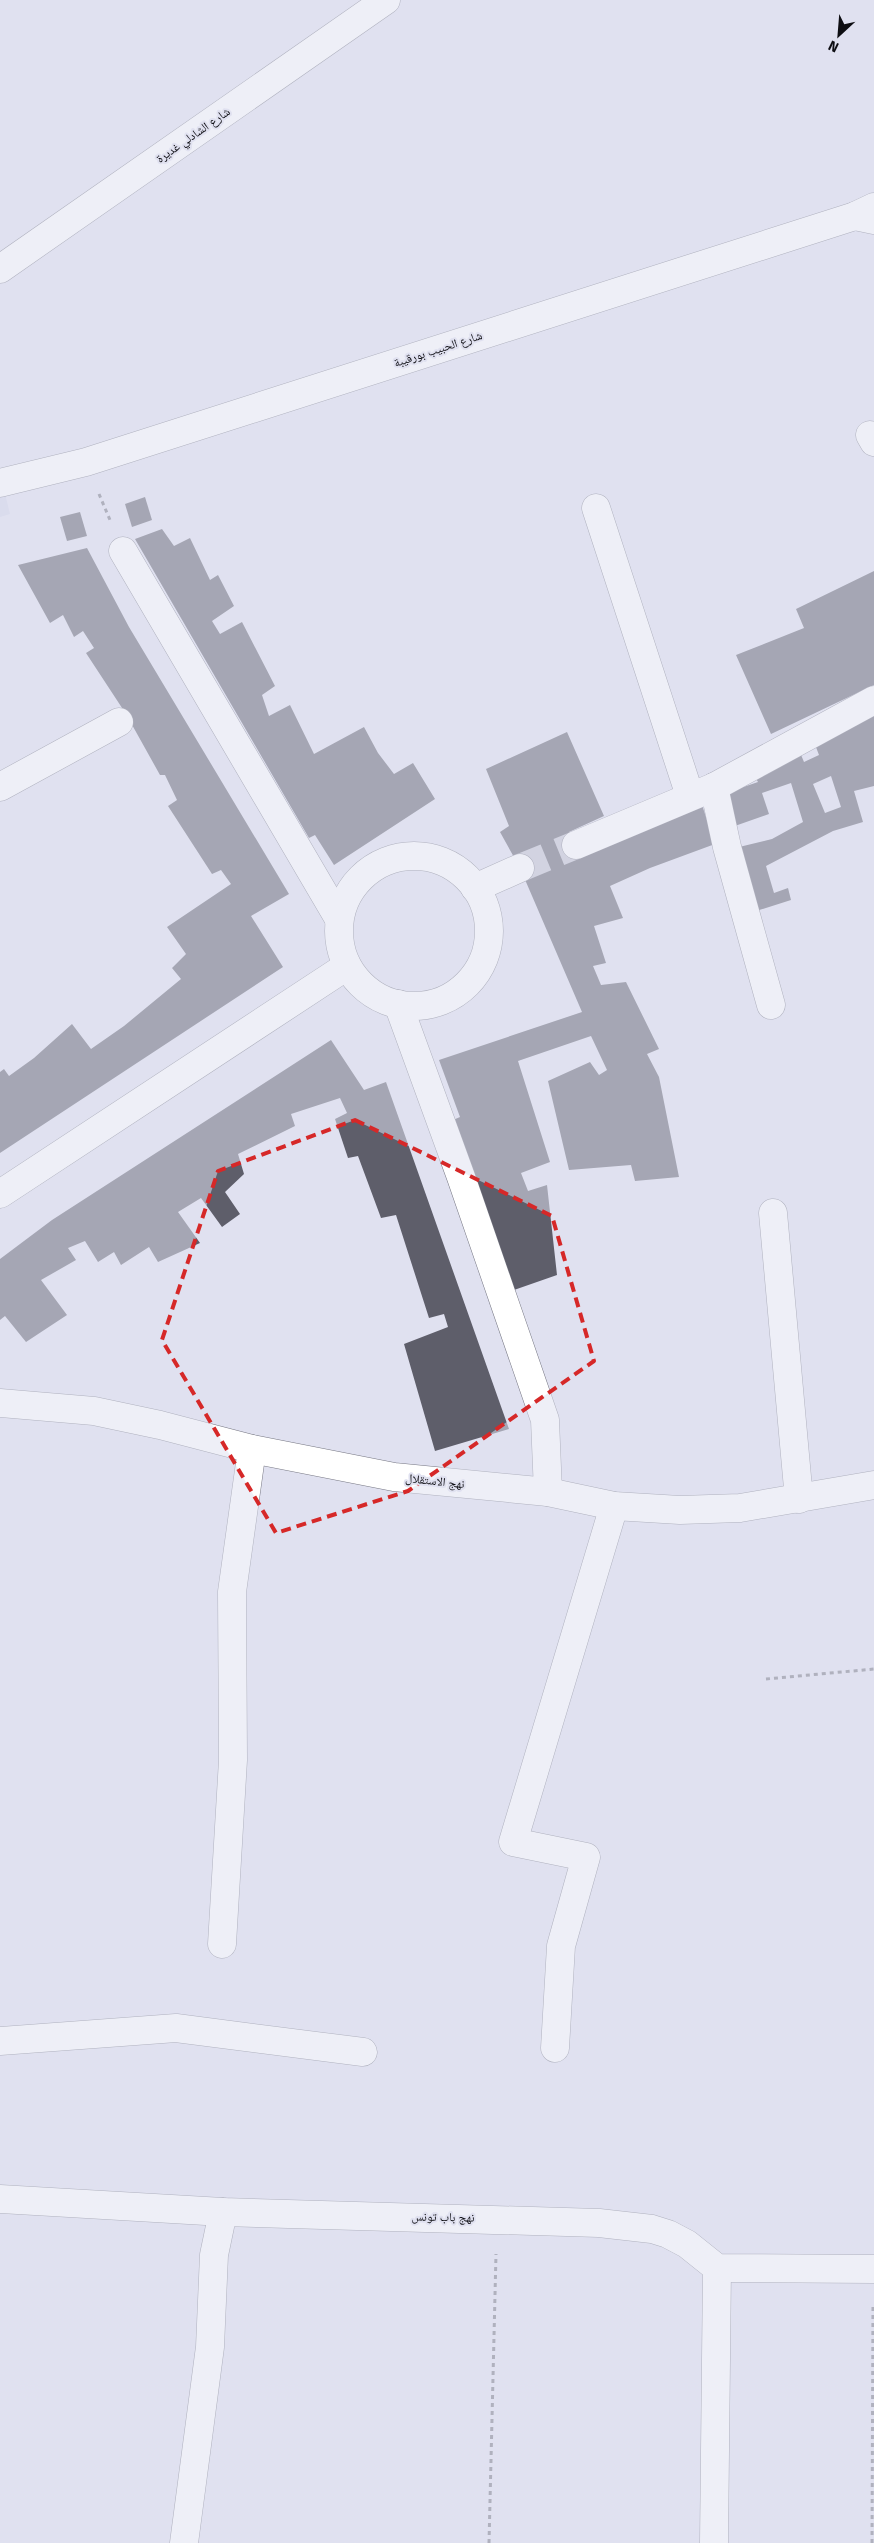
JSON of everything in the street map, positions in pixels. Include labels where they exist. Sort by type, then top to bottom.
[{"type":"street","name":"شارع الشادلي غديرة","points":[[0,269],[386,0]]},
{"type":"street","name":"شارع الحبيب بورقيبة","points":[[0,483],[86,462],[868,214]]},
{"type":"street","points":[[596,508],[702,791],[727,847],[771,1005]]},
{"type":"street","points":[[123,551],[339,919]]},
{"type":"street","points":[[576,845],[702,791],[874,700]]},
{"type":"street","points":[[0,787],[119,722]]},
{"type":"street","points":[[402,856],[427,856],[450,864],[469,879],[475,888],[483,899],[490,924],[488,950],[477,973],[459,992],[436,1004],[410,1007],[384,1001],[363,987],[347,966],[339,944],[339,919],[346,897],[360,877],[380,863],[402,856]]},
{"type":"street","points":[[475,888],[520,868]]},
{"type":"street","points":[[0,1194],[347,966]]},
{"type":"street","points":[[398,1004],[462,1177],[545,1420],[548,1492]]},
{"type":"street","points":[[773,1212],[799,1499]]},
{"type":"street","name":"نهج الاستقلال","points":[[0,1403],[94,1411],[160,1424],[252,1449],[394,1477],[548,1492],[614,1506],[680,1510],[740,1508],[874,1485]]},
{"type":"street","points":[[222,1944],[233,1760],[232,1592],[252,1449]]},
{"type":"street","points":[[555,2048],[561,1946],[586,1856],[513,1842],[614,1506]]},
{"type":"street","points":[[0,2041],[176,2028],[363,2052]]},
{"type":"street","name":"نهج باب تونس","points":[[0,2199],[223,2212],[599,2223],[652,2229],[668,2234],[687,2244],[717,2268]]},
{"type":"street","points":[[184,2543],[210,2347],[214,2255],[223,2212]]},
{"type":"street","points":[[714,2543],[717,2268],[874,2269]]},
{"type":"path","points":[[86,462],[123,551]]},
{"type":"path","points":[[766,1679],[874,1669]]},
{"type":"path","points":[[489,2543],[497,2219]]},
{"type":"path","points":[[872,2543],[874,2269]]},
{"type":"highlighted area","points":[[355,1120],[552,1216],[594,1361],[408,1491],[276,1533],[162,1340],[218,1171]]},
{"type":"shaded area","points":[[0,473],[10,514],[0,517]]},
{"type":"building","points":[[145,497],[152,520],[132,527],[125,504]]},
{"type":"building","points":[[80,512],[87,536],[67,541],[60,517]]},
{"type":"building","points":[[162,529],[174,546],[190,538],[210,580],[218,575],[234,606],[212,621],[220,634],[242,622],[275,686],[262,695],[269,716],[290,705],[314,754],[364,727],[378,753],[394,774],[413,763],[435,799],[334,865],[315,835],[309,838],[135,539]]},
{"type":"building","points":[[87,548],[129,627],[289,894],[251,916],[283,967],[0,1153],[0,1072],[4,1069],[9,1076],[34,1058],[72,1024],[91,1049],[124,1026],[181,979],[172,968],[186,954],[167,927],[231,884],[221,870],[212,874],[168,806],[177,800],[165,775],[160,775],[126,714],[86,653],[94,648],[83,631],[74,637],[63,615],[50,623],[18,565]]},
{"type":"building","points":[[874,571],[874,685],[771,734],[736,655],[804,628],[796,609]]},
{"type":"building","points":[[874,712],[874,786],[854,791],[863,822],[833,831],[766,866],[774,893],[788,888],[791,900],[753,912],[735,848],[772,839],[803,822],[791,783],[762,793],[769,814],[732,827],[720,795],[758,782],[754,775],[799,750],[804,762],[819,755],[814,742]],"holes":[[[831,776],[841,807],[825,813],[813,784]]]},
{"type":"building","points":[[567,732],[604,816],[569,832],[582,856],[701,802],[715,844],[650,868],[610,886],[623,918],[594,926],[606,963],[593,966],[601,985],[626,982],[659,1049],[647,1054],[659,1077],[679,1177],[635,1181],[631,1165],[569,1170],[548,1081],[590,1062],[599,1075],[607,1070],[591,1036],[518,1061],[550,1162],[521,1173],[528,1191],[547,1185],[557,1275],[514,1290],[453,1120],[460,1117],[439,1060],[582,1012],[520,868],[500,832],[509,826],[486,769]]},
{"type":"building","points":[[331,1040],[364,1090],[386,1082],[509,1429],[435,1451],[404,1344],[448,1327],[444,1314],[429,1318],[396,1215],[381,1218],[358,1156],[348,1158],[335,1119],[347,1113],[340,1098],[291,1114],[295,1126],[238,1154],[244,1174],[225,1192],[240,1214],[222,1227],[201,1198],[178,1212],[200,1243],[158,1262],[149,1247],[121,1265],[114,1252],[98,1262],[85,1241],[68,1248],[76,1260],[41,1280],[67,1315],[26,1342],[5,1316],[0,1320],[0,1259],[52,1220]]},
{"type":"tunnel","points":[[520,868],[576,845]]}]
